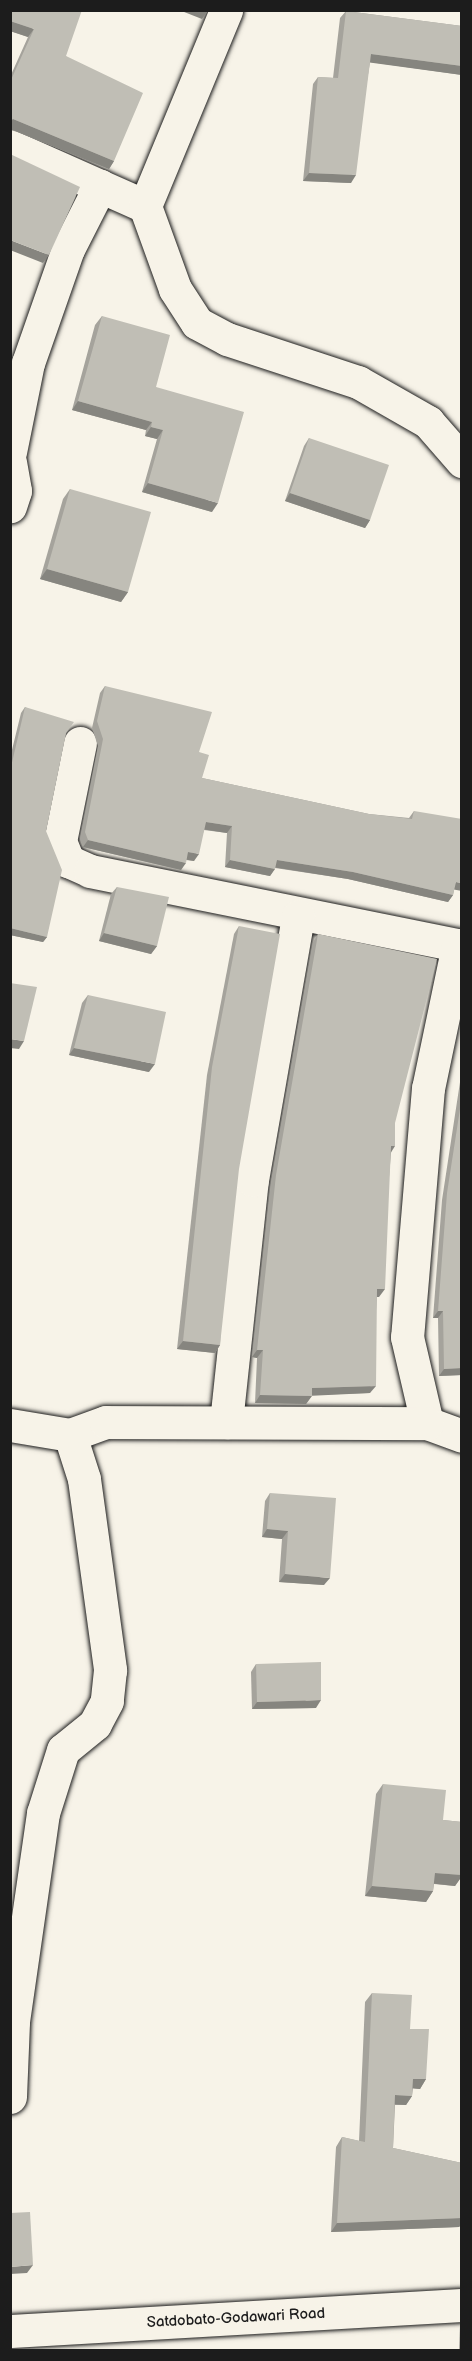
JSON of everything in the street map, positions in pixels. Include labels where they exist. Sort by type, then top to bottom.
[{"type":"street","points":[[226,10],[144,206],[175,289],[197,323],[227,339],[358,382],[428,422],[462,461]]},
{"type":"street","points":[[10,146],[144,206]]},
{"type":"street","points":[[10,452],[28,363],[68,249],[100,186]]},
{"type":"street","points":[[10,462],[15,491],[10,506]]},
{"type":"street","points":[[80,743],[60,841],[68,861],[90,871],[298,916],[460,945],[428,1088],[407,1337],[427,1423]]},
{"type":"street","points":[[226,1422],[252,1180],[298,916]]},
{"type":"street","points":[[10,1425],[70,1435],[106,1422],[427,1423],[462,1436]]},
{"type":"street","points":[[10,2097],[13,2022],[43,1813],[63,1750],[95,1724],[107,1701],[110,1670],[84,1479],[70,1435]]},
{"type":"street","name":"Satdobato-Godawari Road","points":[[10,2331],[462,2305]]},
{"type":"building","points":[[10,10],[82,10],[66,56],[143,93],[114,161],[13,119],[10,121],[10,82],[34,29],[10,21]]},
{"type":"building","points":[[346,11],[462,26],[462,66],[371,54],[356,175],[309,173],[318,77],[338,78]]},
{"type":"building","points":[[10,154],[80,187],[49,255],[10,240]]},
{"type":"building","points":[[102,316],[170,335],[156,387],[244,412],[218,503],[148,483],[163,430],[151,427],[152,422],[78,401]]},
{"type":"building","points":[[309,438],[389,465],[370,520],[290,493]]},
{"type":"building","points":[[70,489],[151,512],[128,592],[47,569]]},
{"type":"building","points":[[105,686],[212,712],[199,752],[209,755],[202,778],[369,814],[412,819],[414,811],[462,819],[462,883],[456,882],[453,895],[353,872],[277,860],[275,869],[230,860],[232,826],[206,822],[199,854],[188,852],[186,863],[88,840],[85,832],[103,739],[97,721]]},
{"type":"building","points":[[25,707],[74,722],[66,733],[46,831],[62,870],[47,937],[10,928],[10,771]]},
{"type":"building","points":[[117,887],[169,897],[157,946],[104,933]]},
{"type":"building","points":[[239,926],[280,934],[239,1169],[220,1345],[183,1341],[212,1067]]},
{"type":"building","points":[[318,934],[437,959],[395,1123],[395,1146],[391,1146],[385,1289],[377,1289],[376,1386],[312,1388],[312,1396],[260,1395],[263,1350],[257,1350],[276,1175]]},
{"type":"building","points":[[10,983],[37,987],[24,1041],[10,1039]]},
{"type":"building","points":[[88,995],[166,1012],[155,1064],[74,1048]]},
{"type":"building","points":[[462,1096],[462,1368],[444,1369],[443,1311],[438,1311],[447,1193]]},
{"type":"building","points":[[270,1493],[336,1498],[330,1578],[285,1574],[288,1531],[267,1529]]},
{"type":"building","points":[[321,1662],[321,1700],[257,1702],[256,1664]]},
{"type":"building","points":[[383,1784],[446,1790],[443,1820],[462,1822],[462,1875],[435,1873],[433,1891],[372,1886]]},
{"type":"building","points":[[372,1993],[412,1995],[410,2029],[429,2029],[426,2079],[413,2079],[412,2096],[395,2095],[393,2148],[462,2163],[462,2218],[337,2223],[342,2137],[365,2142]]},
{"type":"building","points":[[30,2212],[33,2265],[10,2267],[10,2213]]}]
